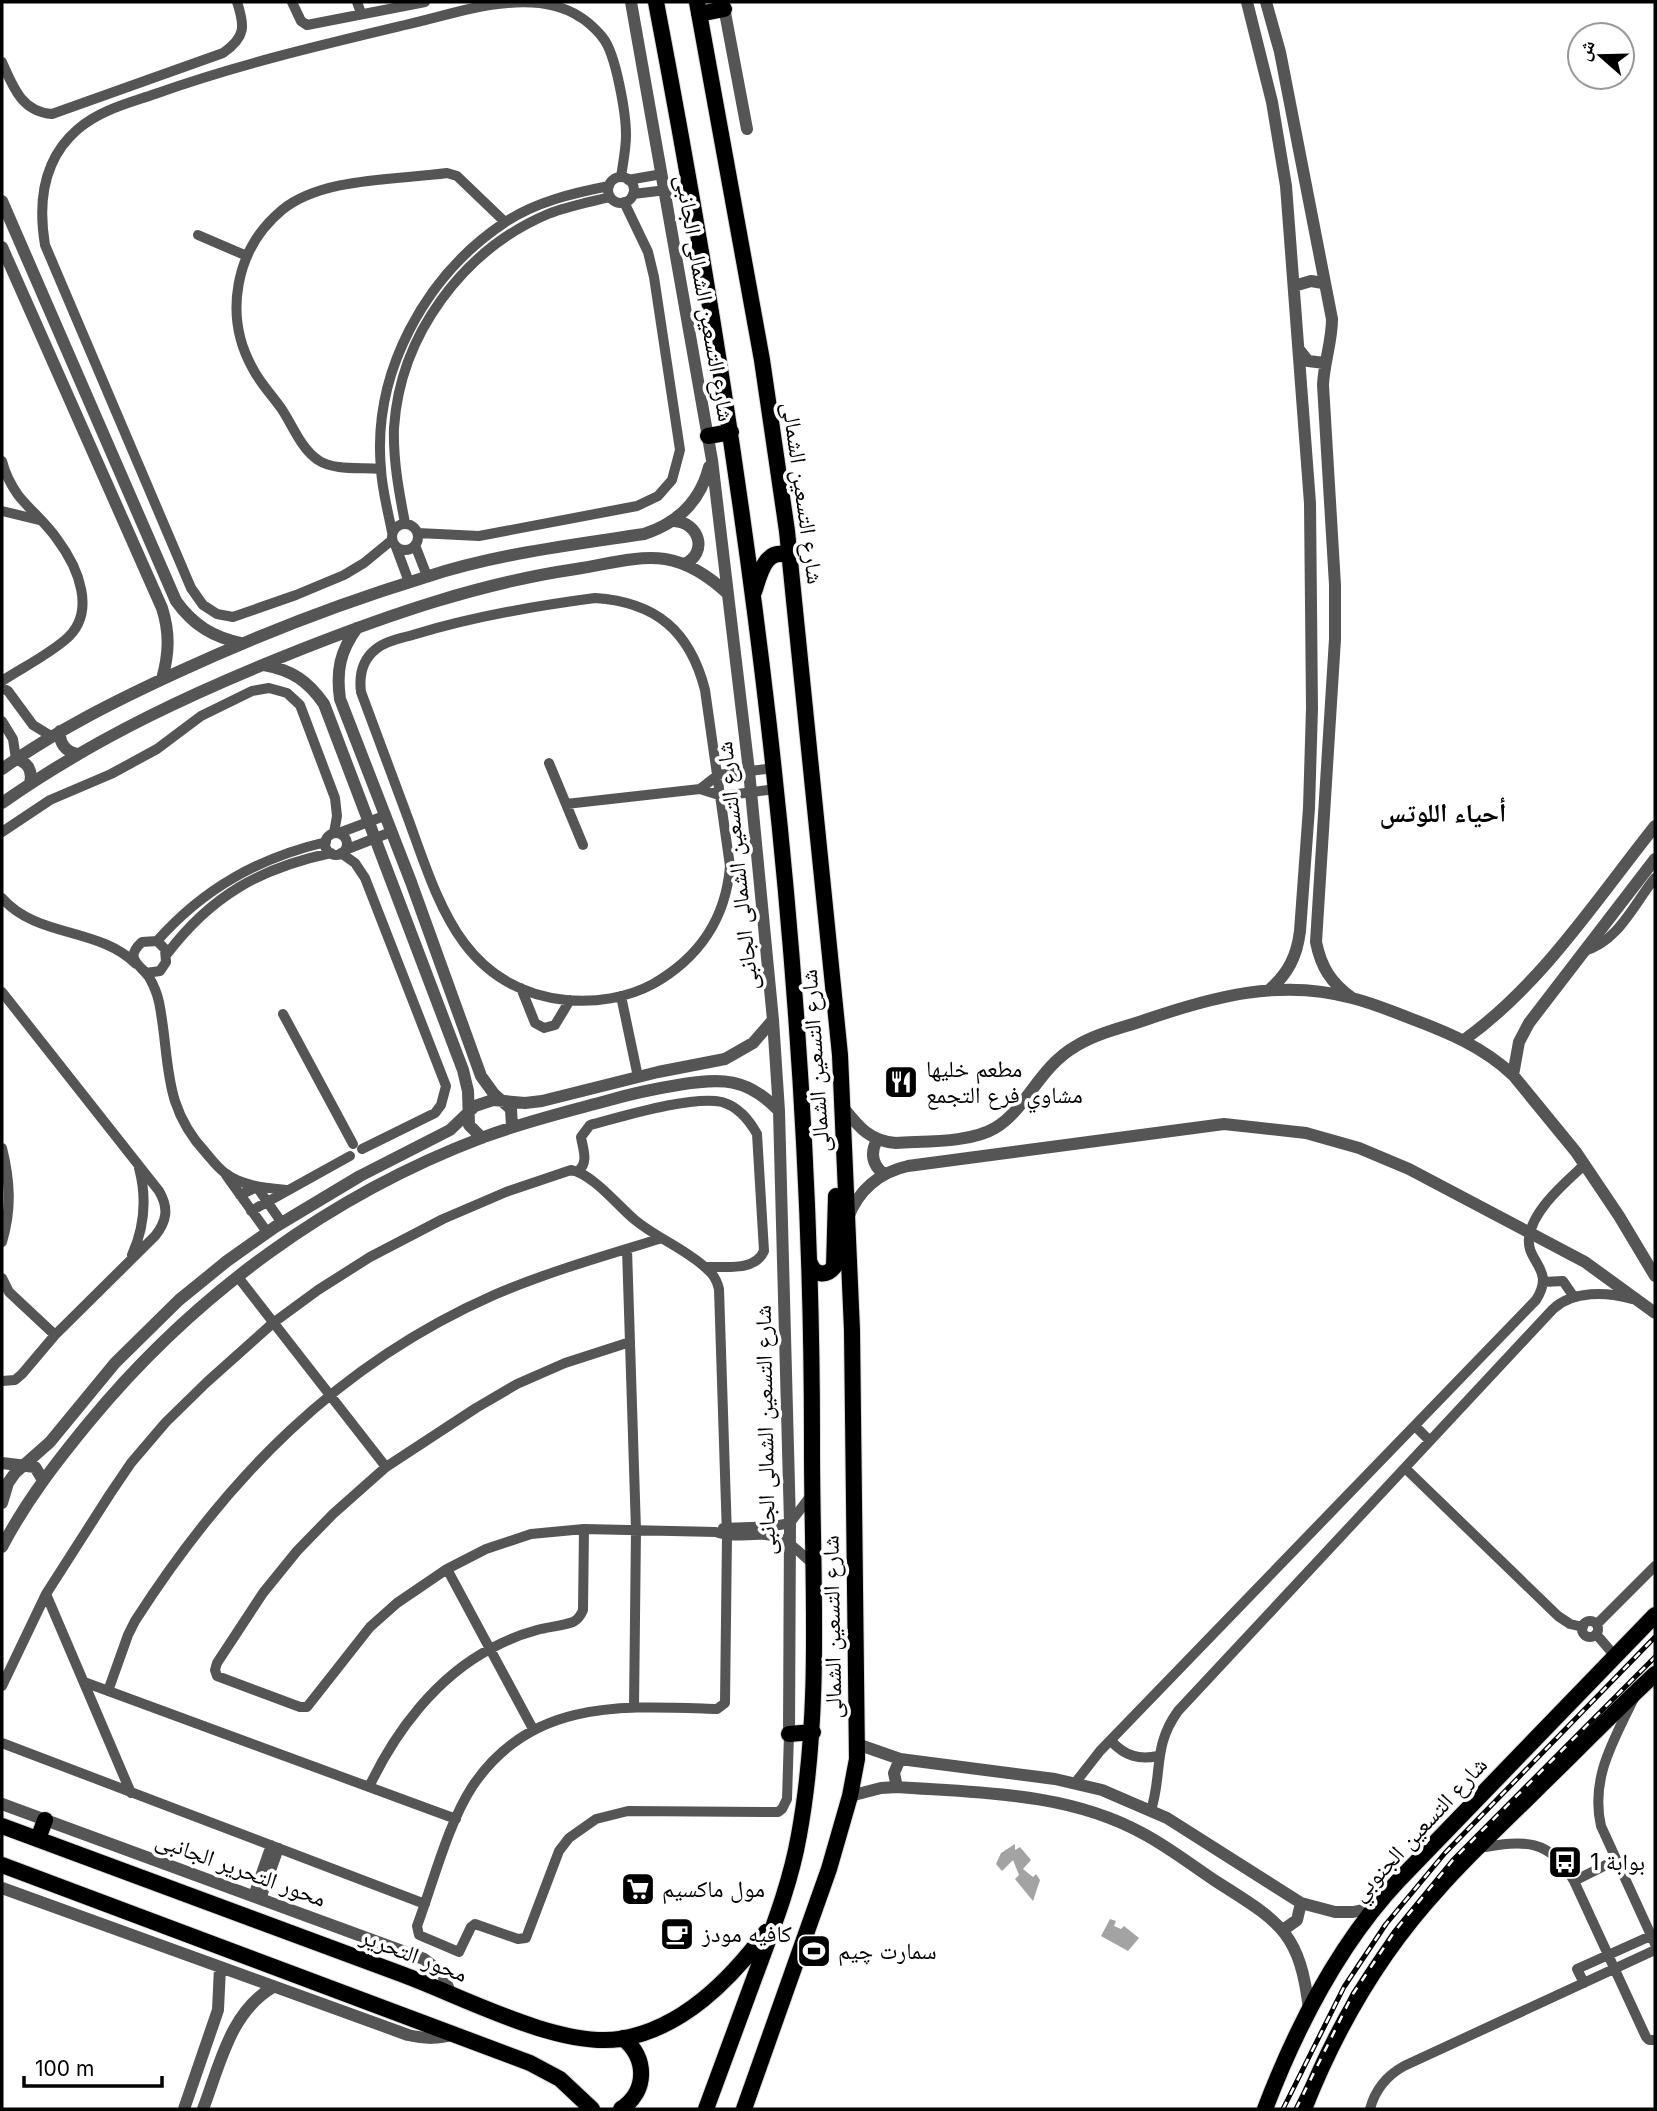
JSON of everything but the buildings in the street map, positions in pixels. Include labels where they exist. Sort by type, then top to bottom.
[{"type":"main road","name":"شارع التسعين الشمالى","points":[[656,2],[692,187],[731,432],[774,768],[800,1055],[810,1263],[813,1732],[796,1854],[778,1916],[706,2109]]},
{"type":"main road","points":[[698,8],[724,6]]},
{"type":"main road","name":"شارع التسعين الشمالى","points":[[698,8],[762,360],[790,556],[840,1055],[852,1330],[857,1759],[850,1796],[805,1940],[744,2109]]},
{"type":"main road","points":[[708,436],[731,432]]},
{"type":"main road","points":[[752,597],[761,569],[769,557],[776,553],[790,556]]},
{"type":"main road","points":[[810,1263],[817,1272],[824,1274],[835,1264],[836,1185],[844,1163]]},
{"type":"main road","name":"شارع التسعين الجنوبي","points":[[1265,2109],[1309,2010],[1344,1951],[1377,1907],[1398,1881],[1655,1615]]},
{"type":"main road","points":[[1304,2109],[1337,2034],[1378,1966],[1420,1910],[1477,1849],[1655,1674]]},
{"type":"main road","points":[[789,1734],[813,1732]]},
{"type":"main road","points":[[38,1839],[45,1820]]},
{"type":"main road","name":"محور التحرير","points":[[2,1826],[524,2023],[571,2037],[606,2040],[623,2038],[679,2016],[716,1989],[742,1964],[778,1916]]},
{"type":"main road","points":[[2,1865],[456,2034],[545,2070],[573,2090],[592,2109]]},
{"type":"main road","points":[[621,2109],[636,2094],[642,2071],[634,2049],[623,2038]]},
{"type":"street","points":[[2,65],[25,105],[39,113],[52,114],[69,110],[223,53],[236,44],[242,32],[242,17],[237,2]]},
{"type":"street","points":[[292,2],[301,21],[307,25],[425,2]]},
{"type":"street","points":[[357,2],[361,13]]},
{"type":"street","name":"شارع التسعين الشمالى الجانبى","points":[[631,2],[712,460],[749,771],[773,1020],[779,1111],[790,1523],[789,1734]]},
{"type":"street","points":[[1247,2],[1272,102],[1286,186],[1300,351],[1312,568],[1313,669],[1309,808],[1298,945],[1288,970],[1269,990]]},
{"type":"street","points":[[1266,2],[1280,52],[1323,284],[1330,307],[1332,331],[1325,363],[1323,396],[1335,585],[1335,639],[1316,942],[1319,956],[1331,980],[1352,998]]},
{"type":"street","points":[[450,597],[448,583],[433,575],[415,545],[418,533],[413,526],[405,523],[397,525],[393,540],[364,563],[344,575],[284,600],[233,617],[217,614],[203,605],[191,589],[45,245],[41,219],[42,195],[48,173],[60,150],[78,129],[105,112],[175,87],[284,53],[458,13],[506,3],[543,3],[579,16],[604,38],[613,58],[624,113],[625,178],[633,186],[633,194]]},
{"type":"street","points":[[724,6],[747,129]]},
{"type":"street","points":[[380,469],[331,466],[318,461],[308,452],[253,370],[241,342],[235,314],[240,275],[247,256],[261,233],[283,209],[311,192],[344,184],[447,173],[457,176],[505,222]]},
{"type":"street","points":[[662,174],[613,179],[609,186],[610,197],[616,202],[624,202],[633,194],[692,187]]},
{"type":"street","points":[[409,582],[393,540],[380,469],[382,428],[389,380],[409,328],[438,284],[477,244],[505,222],[538,205],[609,186]]},
{"type":"street","points":[[405,523],[395,465],[397,399],[408,360],[444,295],[473,262],[513,232],[550,214],[610,197]]},
{"type":"street","points":[[2,201],[7,228],[176,601],[195,623],[209,633],[241,643]]},
{"type":"street","points":[[418,533],[479,537],[638,506],[658,496],[672,480],[680,450],[654,277],[648,252],[624,202]]},
{"type":"street","points":[[198,235],[247,256]]},
{"type":"street","points":[[2,247],[165,619],[167,660],[162,679]]},
{"type":"street","points":[[1294,286],[1311,281],[1323,284]]},
{"type":"street","points":[[1300,351],[1313,363],[1325,363]]},
{"type":"street","points":[[2,769],[56,733],[162,679],[241,643],[313,615],[433,575],[538,550],[644,534],[674,521],[692,505],[705,484],[712,460]]},
{"type":"street","points":[[2,461],[16,492],[59,540],[80,582],[83,597],[82,612],[76,627],[66,639],[2,685],[33,725],[56,733],[65,748],[77,754]]},
{"type":"street","points":[[2,511],[41,520]]},
{"type":"street","points":[[674,521],[688,524],[697,535],[698,549],[695,556],[684,564]]},
{"type":"street","points":[[393,540],[404,550],[415,545]]},
{"type":"street","points":[[2,803],[77,754],[219,682],[400,612],[450,597],[543,574],[649,558],[684,564],[708,577],[728,594]]},
{"type":"street","points":[[392,588],[389,602],[400,612]]},
{"type":"street","points":[[595,598],[639,606],[659,616],[683,639],[699,668],[722,796],[730,866],[729,889],[720,914],[698,948],[670,975],[646,988],[621,996],[583,1001],[545,996],[522,988],[496,974],[464,944],[442,909],[361,692],[362,668],[376,649],[387,643],[457,621],[595,598]]},
{"type":"street","points":[[165,619],[183,611]]},
{"type":"street","points":[[358,628],[346,643],[339,661],[337,680],[340,699],[411,882],[481,1076],[486,1086],[513,1115],[512,1127]]},
{"type":"street","points":[[264,665],[282,668],[299,676],[324,704],[464,1070],[469,1125],[482,1138]]},
{"type":"street","points":[[2,832],[50,800],[111,774],[157,749],[201,716],[252,691],[270,688],[287,693],[300,705],[334,797],[337,833]]},
{"type":"street","points":[[2,721],[13,739],[16,759]]},
{"type":"street","points":[[16,759],[29,768],[30,783]]},
{"type":"street","points":[[549,763],[583,845]]},
{"type":"street","points":[[700,789],[718,775],[774,768]]},
{"type":"street","points":[[566,804],[700,789],[722,796],[776,789]]},
{"type":"street","points":[[157,941],[188,909],[227,880],[278,855],[326,842],[329,836],[384,816]]},
{"type":"street","points":[[1464,1040],[1523,990],[1655,826]]},
{"type":"street","points":[[267,1233],[226,1174],[192,1138],[176,1108],[168,1075],[159,1001],[167,954],[192,923],[239,886],[275,868],[339,852],[391,832]]},
{"type":"street","points":[[337,833],[346,840],[339,852]]},
{"type":"street","points":[[326,842],[355,863],[365,878],[446,1086],[442,1105],[435,1113],[357,1147]]},
{"type":"street","points":[[402,860],[420,852]]},
{"type":"street","points":[[1513,1075],[1519,1042],[1529,1023],[1655,859]]},
{"type":"street","points":[[411,882],[429,874]]},
{"type":"street","points":[[1583,951],[1598,946],[1611,937],[1655,878]]},
{"type":"street","points":[[2,898],[11,908],[32,922],[113,946],[138,946]]},
{"type":"street","points":[[136,964],[134,954],[138,946],[147,940],[162,944],[167,954]]},
{"type":"street","points":[[113,946],[146,973],[159,1001]]},
{"type":"street","points":[[146,973],[156,973],[163,967]]},
{"type":"street","points":[[522,988],[535,1023],[544,1028],[555,1025],[570,1000]]},
{"type":"street","points":[[842,1106],[862,1130],[877,1140],[896,1143],[969,1137],[987,1132],[1008,1118],[1055,1061],[1090,1038],[1218,997],[1269,990],[1307,990],[1352,998],[1464,1040],[1490,1055],[1513,1075],[1584,1165],[1655,1276]]},
{"type":"street","points":[[2,992],[159,1191],[166,1209],[162,1228],[55,1335],[22,1374],[15,1380],[2,1381]]},
{"type":"street","points":[[621,996],[638,1077]]},
{"type":"street","points":[[251,1211],[350,1156],[358,1156],[357,1147],[283,1014]]},
{"type":"street","points":[[19,1516],[10,1516],[2,1505],[8,1483],[50,1442],[115,1363],[179,1300],[282,1223],[360,1176],[450,1130],[483,1102],[542,1101],[638,1077],[710,1063],[740,1052],[773,1020]]},
{"type":"street","points":[[710,1063],[713,1080]]},
{"type":"street","points":[[2,1546],[44,1480],[128,1375],[191,1314],[237,1276],[279,1245],[366,1192],[482,1138],[641,1091],[713,1080],[743,1085],[757,1092],[779,1111]]},
{"type":"street","points":[[2,1686],[46,1594],[110,1494],[166,1422],[206,1381],[273,1322],[370,1256],[443,1219],[506,1192],[564,1171],[578,1171],[585,1161],[581,1137],[590,1125],[648,1109],[707,1101],[723,1102],[737,1109],[749,1120],[757,1134],[764,1251],[752,1265],[705,1267]]},
{"type":"street","points":[[847,1222],[861,1194],[884,1174],[908,1166],[1224,1124],[1251,1125],[1319,1136],[1384,1157],[1585,1262],[1655,1313]]},
{"type":"street","points":[[877,1140],[872,1152],[873,1158],[884,1174]]},
{"type":"street","points":[[2,1148],[10,1203],[2,1241]]},
{"type":"street","points":[[129,1262],[143,1221],[144,1193],[138,1164]]},
{"type":"street","points":[[1076,1783],[1091,1761],[1536,1300],[1543,1282],[1540,1266],[1529,1245],[1530,1233],[1548,1201],[1584,1165]]},
{"type":"street","points":[[578,1171],[659,1239],[705,1267],[716,1280],[719,1289],[727,1531],[724,1705],[718,1709],[634,1707],[583,1712],[533,1729],[510,1745],[490,1763],[471,1788],[456,1819],[417,1926],[419,1936],[458,1951],[461,1951],[471,1927],[475,1924],[518,1939],[526,1938],[559,1850],[569,1838],[596,1819],[628,1811],[778,1812],[787,1799],[789,1734]]},
{"type":"street","points":[[226,1174],[257,1187],[287,1190]]},
{"type":"street","points":[[257,1187],[282,1223]]},
{"type":"street","points":[[240,1195],[257,1187]]},
{"type":"street","points":[[108,1691],[131,1628],[196,1531],[247,1471],[330,1395],[381,1358],[471,1306],[560,1268],[659,1239]]},
{"type":"street","points":[[627,1249],[636,1530],[634,1707]]},
{"type":"street","points":[[237,1276],[386,1467]]},
{"type":"street","points":[[2,1278],[9,1292],[55,1335]]},
{"type":"street","points":[[1543,1282],[1563,1281],[1574,1297]]},
{"type":"street","points":[[1151,1811],[1157,1788],[1158,1756],[1163,1737],[1178,1711],[1553,1309],[1574,1297],[1610,1294],[1640,1301]]},
{"type":"street","points":[[630,1342],[565,1363],[517,1384],[386,1467],[333,1514],[297,1551],[216,1663],[215,1673],[220,1678],[300,1707],[307,1707],[370,1627],[397,1603],[447,1569],[486,1549],[531,1534],[584,1529],[716,1532],[774,1526],[790,1523],[812,1494]]},
{"type":"street","points":[[1415,1426],[1430,1441]]},
{"type":"street","points":[[2,1463],[25,1465],[39,1471],[44,1480]]},
{"type":"street","points":[[1405,1468],[1558,1616],[1566,1622],[1583,1627],[1588,1621],[1615,1656]]},
{"type":"street","points":[[369,1787],[402,1729],[432,1694],[458,1671],[490,1649],[532,1632],[573,1622],[580,1617],[583,1610],[584,1529]]},
{"type":"street","points":[[727,1531],[772,1536],[789,1544],[813,1564]]},
{"type":"street","points":[[1596,1629],[1655,1566]]},
{"type":"street","points":[[447,1569],[533,1729]]},
{"type":"street","points":[[46,1594],[131,1793]]},
{"type":"street","points":[[84,1682],[456,1819]]},
{"type":"street","points":[[1584,1983],[1577,1969],[1654,1938],[1601,1826],[1597,1793],[1605,1762],[1638,1690]]},
{"type":"street","points":[[1111,1741],[1118,1749],[1138,1758],[1158,1756]]},
{"type":"street","points":[[2,1743],[425,1904]]},
{"type":"street","points":[[857,1744],[900,1759],[1076,1783],[1102,1790],[1151,1811],[1193,1834],[1301,1903],[1335,1912],[1353,1912],[1377,1907]]},
{"type":"street","points":[[897,1787],[894,1773],[900,1759]]},
{"type":"street","points":[[850,1796],[897,1787],[1017,1795],[1069,1806],[1142,1833],[1259,1909],[1283,1930],[1301,1961],[1309,2010]]},
{"type":"street","name":"محور التحرير الجانبى","points":[[2,1804],[424,1959],[442,1973],[450,1993]]},
{"type":"street","points":[[1477,1849],[1517,1843],[1536,1845],[1560,1860],[1574,1881],[1646,2037],[1655,2040]]},
{"type":"street","points":[[257,1897],[275,1847]]},
{"type":"street","points":[[1574,1881],[1616,1860]]},
{"type":"street","points":[[2,1888],[408,2035],[425,2039],[456,2034]]},
{"type":"street","points":[[1283,1930],[1297,1920],[1301,1903]]},
{"type":"street","points":[[1370,2109],[1378,2089],[1396,2070],[1655,1950]]},
{"type":"street","points":[[184,2109],[218,2010],[220,1967]]},
{"type":"street","points":[[203,2109],[239,2017],[260,1994],[273,1987]]},
{"type":"shaded area","points":[[1015,1844],[1015,1850],[1020,1847],[1031,1860],[1023,1869],[1033,1877],[1036,1874],[1040,1880],[1033,1901],[1015,1879],[1019,1875],[1013,1860],[1002,1871],[996,1864],[1001,1853]]},
{"type":"shaded area","points":[[1110,1919],[1116,1921],[1114,1926],[1121,1929],[1124,1926],[1139,1938],[1128,1951],[1101,1936]]},
{"type":"railway","points":[[1283,2109],[1344,1987],[1386,1924],[1445,1853],[1655,1637]]},
{"type":"railway","points":[[1296,2109],[1353,1994],[1395,1931],[1453,1860],[1655,1657]]},
{"type":"place","name":"مطعم خليها مشاوي فرع التجمع","points":[[901,1082]]},
{"type":"place","name":"بوابة 1","points":[[1565,1862]]},
{"type":"place","name":"مول ماكسيم","points":[[638,1889]]},
{"type":"place","name":"كافيه مودز","points":[[677,1934]]},
{"type":"place","name":"سمارت چيم","points":[[814,1951]]},
{"type":"district","name":"أحياء اللوتس","points":[[1443,813]]}]
